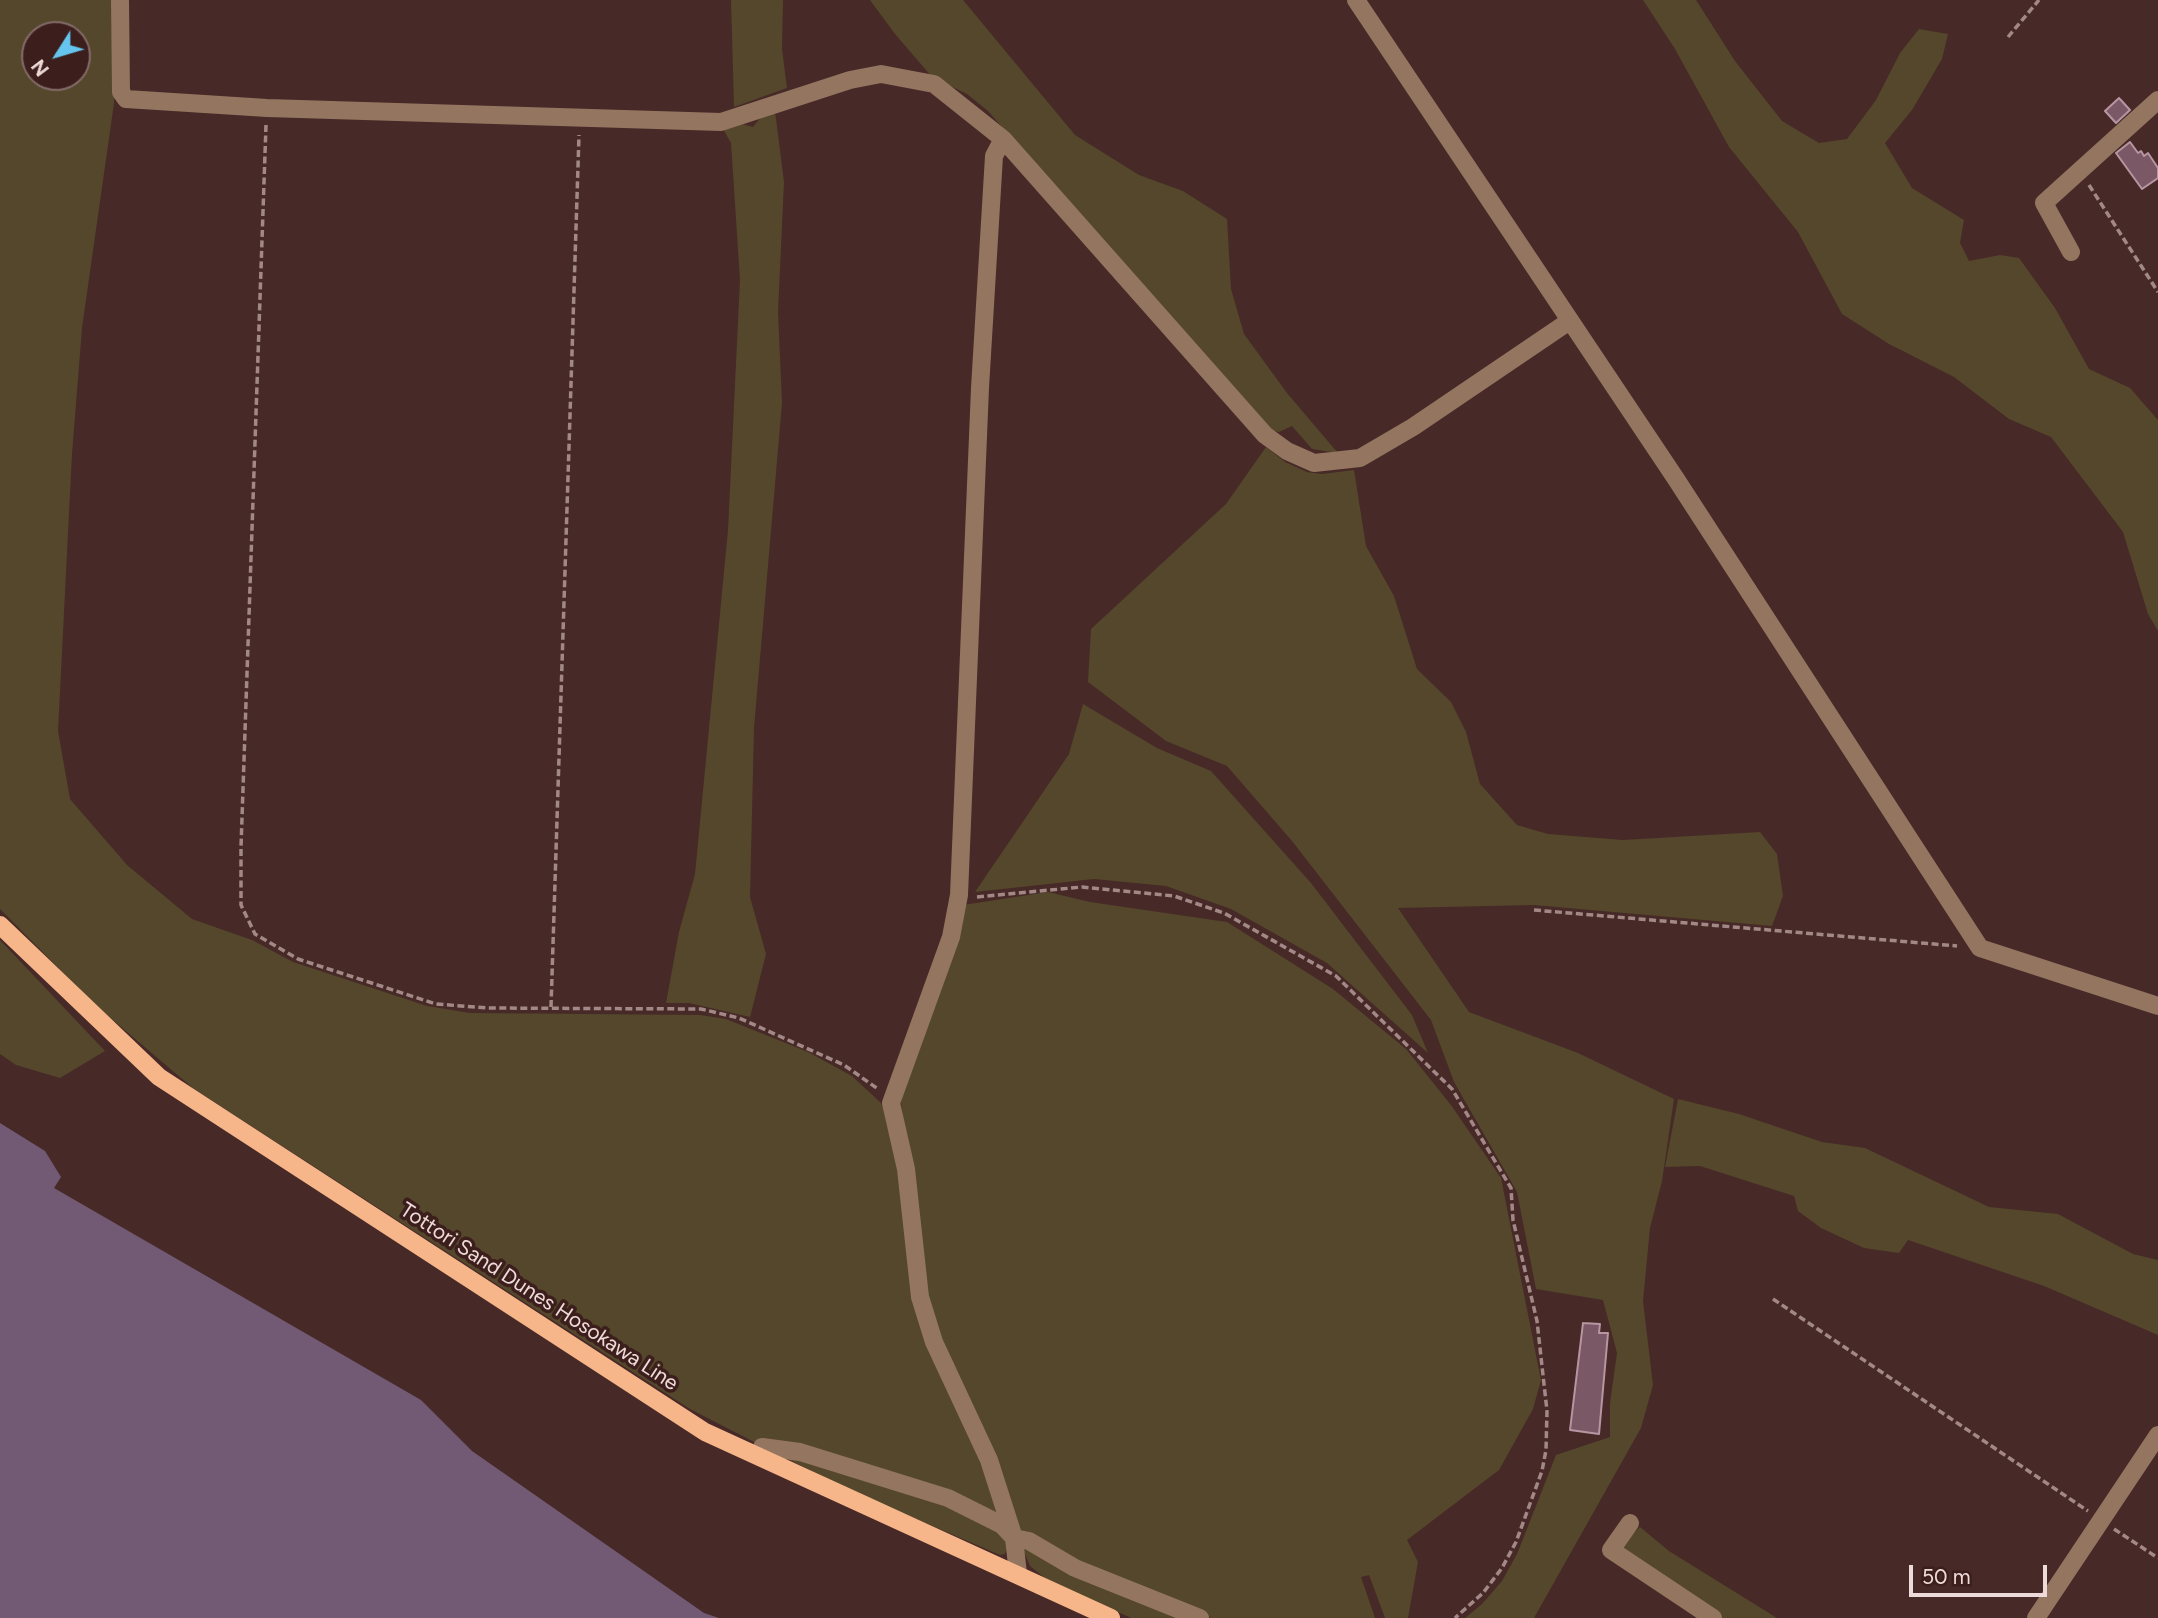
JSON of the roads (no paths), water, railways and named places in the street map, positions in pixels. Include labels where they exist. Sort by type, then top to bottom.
[{"type":"main road","name":"Tottori Sand Dunes Hosokawa Line","points":[[0,925],[159,1077],[705,1432],[1111,1618]]},
{"type":"street","points":[[120,0],[121,92],[126,99],[267,108],[721,122],[849,80],[881,74],[934,85],[1003,139],[1265,435],[1287,451],[1314,463],[1360,458],[1413,427],[1568,322]]},
{"type":"street","points":[[1356,0],[1568,322],[1676,479],[1980,948],[2158,1006]]},
{"type":"street","points":[[2071,252],[2044,203],[2158,100]]},
{"type":"street","points":[[1003,139],[994,156],[990,207],[961,791],[959,895],[951,937],[935,986],[891,1102],[906,1169],[920,1297],[934,1342],[989,1460],[1014,1538],[1018,1574]]},
{"type":"street","points":[[2036,1618],[2158,1435]]},
{"type":"street","points":[[762,1447],[800,1452],[948,1497],[1002,1525],[1014,1538],[1029,1541],[1075,1569],[1200,1618]]},
{"type":"street","points":[[1630,1523],[1611,1550],[1713,1618]]}]
